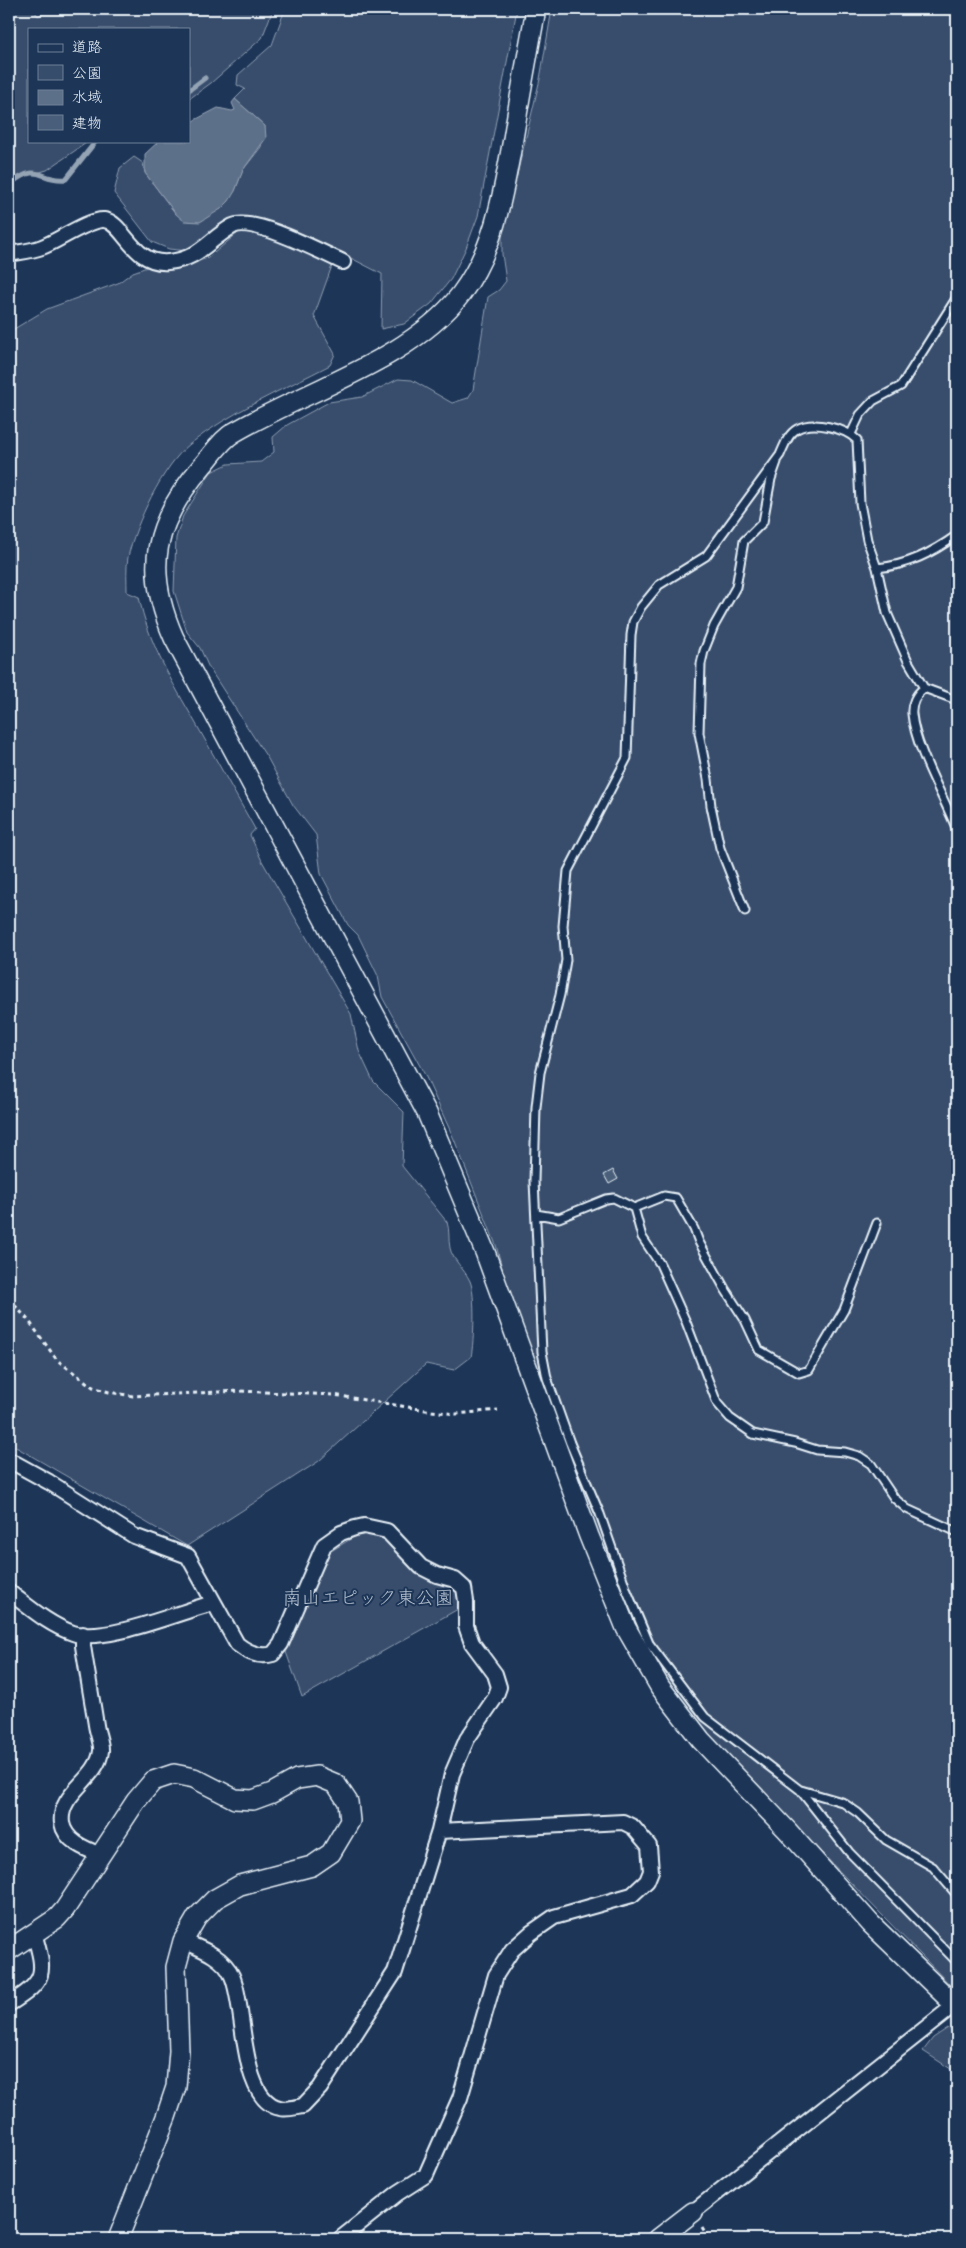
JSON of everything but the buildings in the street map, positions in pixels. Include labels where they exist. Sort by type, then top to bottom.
[{"type":"street","points":[[536,9],[504,193],[487,249],[477,270],[444,314],[418,335],[377,359],[230,434],[180,492],[163,525],[157,553],[161,610],[174,638],[427,1113],[485,1252],[589,1536],[626,1628],[660,1687],[701,1740],[787,1830],[872,1924],[956,2006],[658,2239]]},
{"type":"street","points":[[9,254],[40,248],[69,235],[86,224],[96,220],[106,220],[114,224],[136,252],[154,260],[167,262],[199,253],[233,226],[245,222],[295,240],[343,262]]},
{"type":"street","points":[[9,1460],[49,1482],[134,1536],[188,1556],[237,1644],[252,1653],[264,1656],[273,1654],[281,1644],[324,1545],[342,1533],[364,1526],[387,1531],[421,1566],[437,1575],[455,1580],[464,1588],[466,1626],[472,1643],[495,1674],[498,1687],[495,1698],[467,1739],[456,1765],[439,1831],[395,1972],[320,2088],[302,2106],[279,2108],[261,2098],[252,2073],[232,1976],[221,1961],[208,1952],[183,1942]]},
{"type":"street","points":[[11,1597],[57,1627],[75,1634],[106,1635],[213,1603]]},
{"type":"street","points":[[83,1634],[83,1646],[101,1751],[91,1772],[65,1804],[61,1815],[63,1828],[68,1837],[83,1848],[101,1855]]},
{"type":"street","points":[[9,1950],[57,1918],[65,1909],[136,1801],[153,1781],[174,1774],[194,1778],[235,1798],[253,1800],[272,1793],[297,1779],[317,1776],[336,1784],[348,1802],[350,1821],[332,1853],[312,1866],[240,1885],[215,1899],[197,1917],[183,1942],[176,1967],[179,2051],[176,2087],[166,2118],[118,2239]]},
{"type":"street","points":[[340,2239],[398,2193],[426,2175],[460,2098],[496,1975],[512,1950],[554,1918],[632,1895],[647,1881],[651,1871],[649,1846],[638,1831],[623,1822],[439,1831]]},
{"type":"street","points":[[9,2004],[32,1990],[42,1974],[41,1958],[34,1934]]},
{"type":"lane","points":[[851,434],[860,415],[873,401],[901,386],[957,297]]},
{"type":"lane","points":[[745,911],[720,848],[711,806],[699,733],[701,664],[714,626],[736,587],[744,541],[763,522],[771,479],[788,438],[797,429],[816,425],[851,434],[857,440],[859,448],[860,503],[867,540],[877,568],[887,613],[908,661],[924,688],[951,698],[957,698]]},
{"type":"lane","points":[[780,455],[706,556],[659,585],[641,607],[633,622],[630,635],[627,758],[568,871],[563,926],[566,960],[560,995],[540,1073],[536,1107],[536,1214],[542,1352],[547,1378],[570,1443],[600,1514],[627,1591],[649,1643],[705,1717],[800,1790],[850,1852],[957,1962]]},
{"type":"lane","points":[[877,568],[892,567],[917,560],[938,549],[957,534]]},
{"type":"lane","points":[[924,688],[918,692],[911,713],[933,776],[957,830]]},
{"type":"lane","points":[[634,1208],[664,1196],[676,1198],[725,1289],[745,1320],[759,1350],[799,1373],[809,1370],[844,1310],[877,1222]]},
{"type":"lane","points":[[536,1214],[560,1218],[606,1199],[614,1198],[634,1208],[642,1237],[660,1264],[686,1322],[717,1403],[730,1418],[753,1434],[817,1450],[845,1452],[859,1456],[871,1464],[894,1498],[907,1509],[957,1532]]},
{"type":"lane","points":[[800,1790],[842,1802],[858,1813],[886,1840],[933,1867],[957,1895]]},
{"type":"path","points":[[9,1299],[29,1321],[57,1360],[94,1387],[109,1392],[133,1396],[240,1391],[325,1395],[456,1414],[498,1410]]},
{"type":"green space","points":[[9,9],[33,9],[38,16],[52,9],[273,9],[262,38],[211,83],[190,98],[190,28],[28,28],[28,142],[88,142],[47,170],[9,181]]},
{"type":"green space","points":[[285,9],[453,9],[457,11],[459,9],[517,9],[478,216],[466,248],[451,279],[431,304],[404,324],[381,329],[382,274],[312,238],[295,237],[251,219],[188,251],[169,249],[152,242],[114,193],[120,168],[134,157],[143,163],[145,173],[176,214],[221,209],[235,191],[243,170],[261,147],[265,126],[235,99],[245,89],[237,85],[238,75],[272,45]]},
{"type":"green space","points":[[552,9],[957,9],[957,1992],[701,1729],[667,1685],[636,1635],[509,1294],[496,1245],[454,1139],[425,1075],[382,997],[378,976],[358,935],[348,925],[321,874],[316,835],[293,805],[268,759],[209,668],[200,648],[187,632],[174,591],[176,538],[183,516],[211,472],[228,464],[261,462],[274,452],[273,437],[287,425],[329,402],[362,397],[398,379],[412,380],[452,403],[468,398],[473,390],[488,297],[499,290],[506,281],[502,254],[502,237],[540,79]]},
{"type":"green space","points":[[255,231],[301,248],[333,263],[314,316],[335,354],[330,365],[222,422],[190,444],[180,454],[160,481],[137,529],[128,557],[127,592],[139,597],[148,630],[162,661],[255,829],[250,835],[262,861],[351,1014],[359,1051],[373,1081],[404,1112],[402,1166],[447,1222],[451,1252],[468,1277],[472,1288],[474,1330],[471,1357],[454,1370],[426,1364],[319,1461],[187,1546],[9,1443],[9,332],[47,309],[118,283],[133,272],[150,266],[183,266],[208,258],[239,232]]},
{"type":"green space","name":"南山エピック東公園","points":[[366,1534],[384,1537],[419,1573],[433,1583],[453,1585],[460,1594],[458,1609],[302,1697],[286,1652],[328,1553],[357,1535]]},
{"type":"green space","points":[[948,2028],[957,2036],[957,2073],[923,2051],[933,2038]]},
{"type":"water","points":[[235,99],[265,126],[266,138],[243,170],[229,201],[221,209],[200,222],[184,221],[176,214],[145,173],[145,154],[158,142],[190,142],[190,122],[218,108],[235,110],[232,103]]},
{"type":"waterway","points":[[190,89],[205,78]]},
{"type":"waterway","points":[[9,185],[27,174],[34,173],[50,178],[66,179],[95,142]]}]
